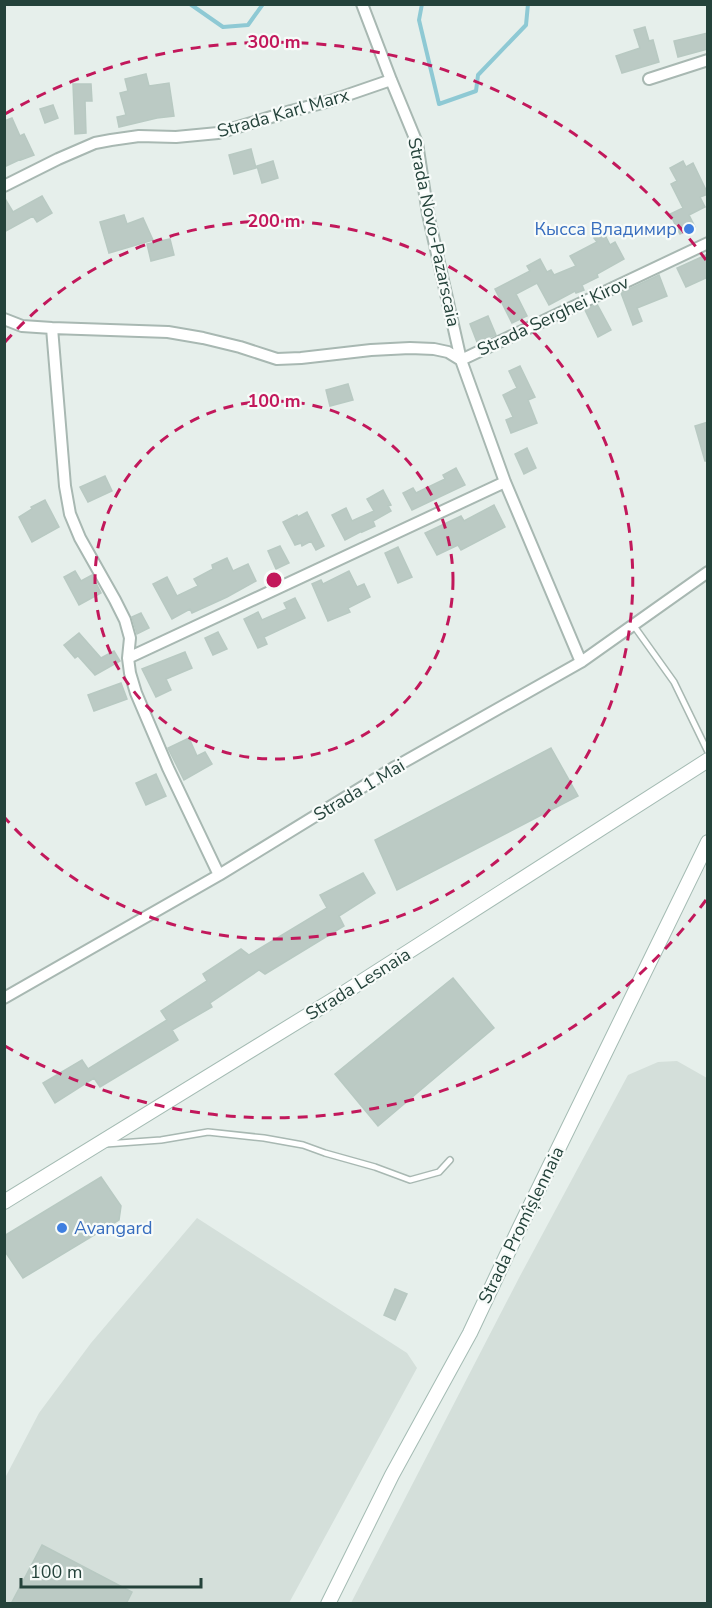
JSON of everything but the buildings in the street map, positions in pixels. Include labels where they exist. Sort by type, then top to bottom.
[{"type":"street","name":"Strada Novo-Pazarscaia","points":[[363,4],[417,144],[428,214],[460,360],[505,482],[581,662]]},
{"type":"street","points":[[649,79],[708,60]]},
{"type":"street","name":"Strada Karl Marx","points":[[4,186],[95,143],[139,136],[176,137],[218,133],[330,101],[391,80]]},
{"type":"street","name":"Strada Serghei Kirov","points":[[4,319],[22,326],[168,332],[213,340],[277,359],[410,348],[448,352],[460,360],[708,243]]},
{"type":"street","points":[[52,328],[65,486],[70,514],[80,538],[116,600],[129,638],[129,658],[136,693],[168,768],[219,875]]},
{"type":"street","points":[[129,658],[505,482]]},
{"type":"street","name":"Strada 1 Mai","points":[[4,998],[219,875],[395,767],[581,662],[708,572]]},
{"type":"street","name":"Strada Lesnaia","points":[[4,1202],[346,992],[708,760]]},
{"type":"street","name":"Strada Promîșlennaia","points":[[328,1604],[392,1475],[470,1333],[708,842]]},
{"type":"lane","points":[[634,626],[674,682],[708,752]]},
{"type":"lane","points":[[99,1144],[161,1140],[208,1132],[264,1138],[303,1145],[410,1180],[439,1172],[450,1160]]},
{"type":"shaded area","points":[[677,1061],[707,1078],[707,1603],[351,1603],[520,1276],[628,1075],[658,1062]]},
{"type":"shaded area","points":[[197,1218],[407,1353],[417,1368],[289,1603],[5,1604],[5,1478],[39,1413],[91,1343]]},
{"type":"waterway","points":[[190,4],[223,27],[248,25],[263,4]]},
{"type":"waterway","points":[[422,4],[419,20],[439,104],[476,91],[478,75],[526,25],[528,4]]},
{"type":"place","name":"Кысса Владимир","points":[[689,229]]},
{"type":"place","name":"Avangard","points":[[62,1228]]}]
